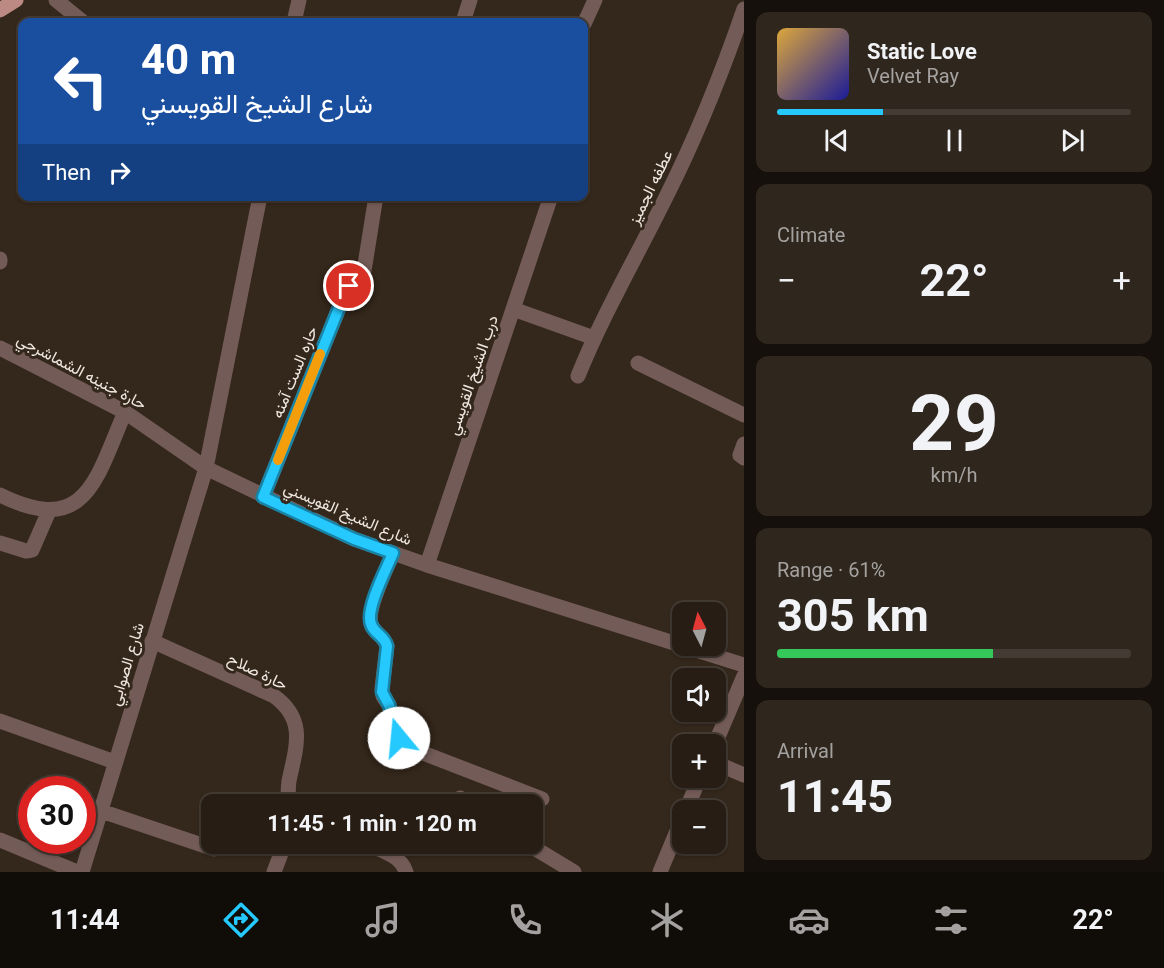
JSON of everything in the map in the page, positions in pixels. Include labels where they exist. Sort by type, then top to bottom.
[{"type":"main road","points":[[0,10],[16,0]]},
{"type":"street","points":[[56,0],[78,18]]},
{"type":"street","points":[[295,18],[299,0]]},
{"type":"street","points":[[464,18],[470,0]]},
{"type":"street","points":[[587,18],[595,0]]},
{"type":"street","name":"عطفه الجميز","points":[[578,376],[594,338],[668,194],[698,129],[744,9]]},
{"type":"street","points":[[206,468],[259,201]]},
{"type":"street","name":"حاره الست آمنه","points":[[263,497],[345,293],[349,286],[357,283],[363,277],[375,201]]},
{"type":"street","name":"درب الشيخ القويسي","points":[[427,566],[549,201]]},
{"type":"street","points":[[513,309],[594,338]]},
{"type":"street","name":"حارة جنينه الشماشرجي","points":[[0,348],[125,412],[206,468]]},
{"type":"street","points":[[638,363],[744,415]]},
{"type":"street","points":[[0,495],[16,503],[48,511],[65,509],[78,501],[93,486],[125,412]]},
{"type":"street","points":[[744,444],[740,455],[744,458]]},
{"type":"street","name":"شارع الشيخ القويسني","points":[[206,468],[354,539],[427,566],[744,665]]},
{"type":"street","name":"شارع الصوابي","points":[[82,872],[206,468]]},
{"type":"street","points":[[0,543],[26,551],[32,549],[48,511]]},
{"type":"street","points":[[393,553],[371,609],[370,621],[375,631],[386,640],[382,692],[389,705],[399,738],[410,748],[529,794]]},
{"type":"street","name":"حارة صلاح","points":[[152,641],[274,696],[287,706],[295,720],[298,736],[288,794]]},
{"type":"street","points":[[719,734],[744,676]]},
{"type":"street","points":[[0,721],[116,762]]},
{"type":"street","points":[[726,767],[744,775]]},
{"type":"street","points":[[100,811],[201,845]]},
{"type":"street","points":[[0,840],[76,872]]},
{"type":"street","points":[[660,872],[672,843]]},
{"type":"street","points":[[543,853],[574,872]]},
{"type":"street","points":[[274,872],[281,854]]},
{"type":"street","points":[[389,854],[402,862],[406,872]]},
{"type":"slow traffic","points":[[278,460],[320,354]]},
{"type":"route","points":[[349,286],[263,497],[354,539],[393,553],[371,609],[370,621],[375,631],[386,640],[382,692],[389,705],[399,738]]}]
